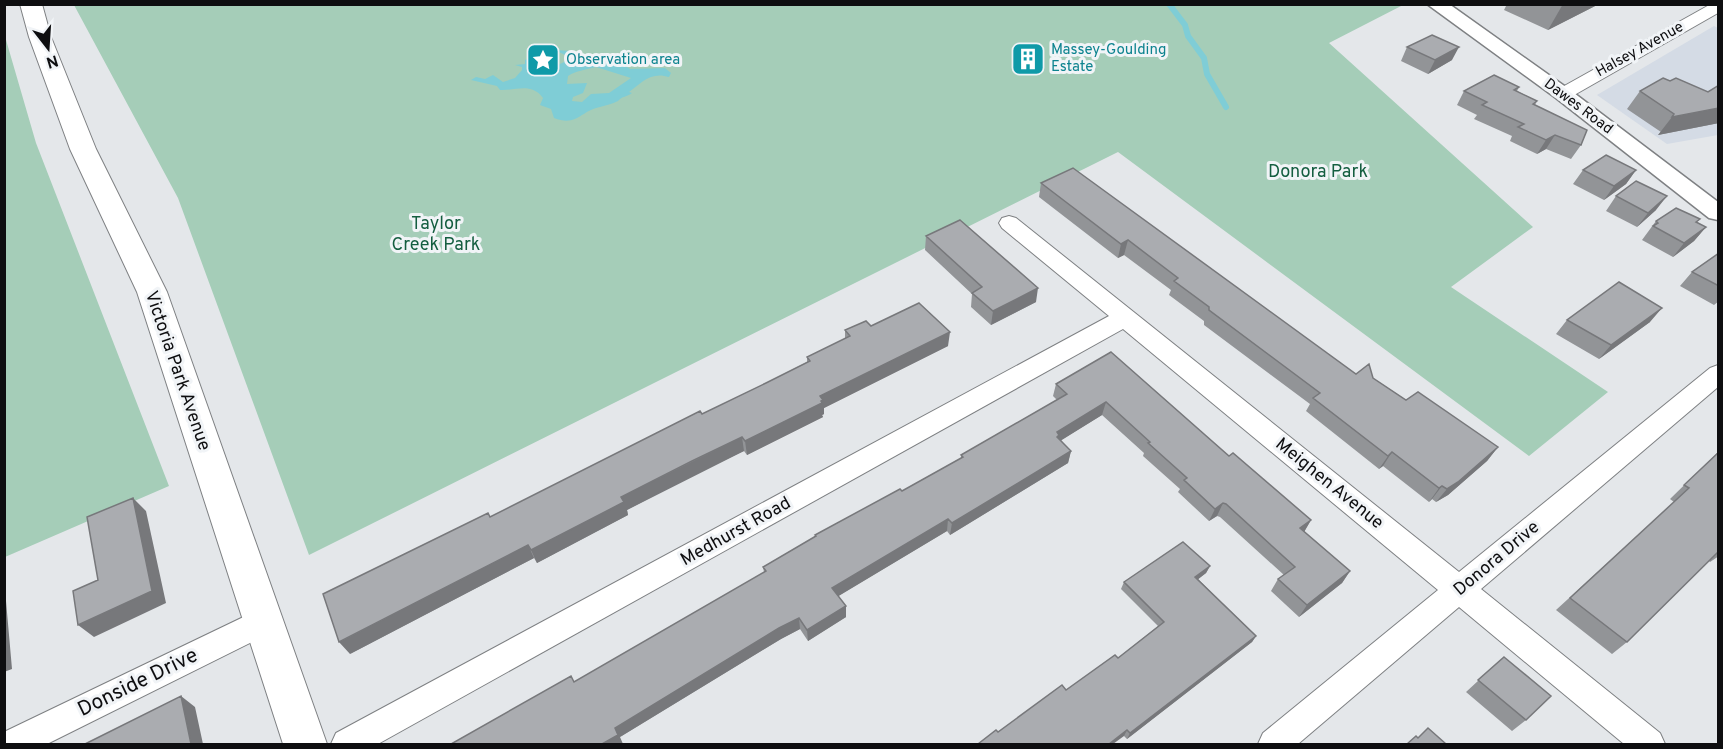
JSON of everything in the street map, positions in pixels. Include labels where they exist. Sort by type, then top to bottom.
[{"type":"main road","name":"Victoria Park Avenue","points":[[31,4],[40,37],[83,149],[152,292],[305,744]]},
{"type":"street","name":"Dawes Road","points":[[1436,4],[1563,94],[1719,213]]},
{"type":"street","name":"Halsey Avenue","points":[[1563,94],[1719,6]]},
{"type":"street","name":"Meighen Avenue","points":[[1009,223],[1649,744]]},
{"type":"street","name":"Medhurst Road","points":[[347,744],[1124,318]]},
{"type":"street","name":"Donora Drive","points":[[1275,744],[1719,374]]},
{"type":"street","name":"Donside Drive","points":[[14,744],[262,622]]},
{"type":"shaded area","points":[[1714,26],[1718,28],[1718,135],[1667,144],[1597,95]]},
{"type":"green space","name":"Taylor Creek Park","points":[[74,5],[1403,5],[1329,43],[1533,227],[1451,287],[1608,392],[1529,456],[1118,152],[309,555],[178,198]]},
{"type":"green space","points":[[4,33],[36,143],[169,486],[5,557]]},
{"type":"water","points":[[539,49],[545,56],[539,61],[544,65],[556,66],[564,62],[565,55],[555,50],[571,51],[589,57],[618,55],[624,56],[627,67],[630,69],[665,68],[671,73],[669,77],[657,76],[647,79],[629,92],[632,93],[618,101],[593,109],[568,121],[554,118],[551,109],[540,105],[543,98],[533,90],[523,88],[500,90],[497,86],[471,80],[476,77],[485,79],[493,75],[503,82],[515,78],[522,67],[515,65],[525,64],[525,60]],"holes":[[[596,67],[631,78],[609,93],[591,94],[582,102],[572,101],[573,97],[583,93],[587,83],[567,84],[568,76],[571,74]]]},
{"type":"building","points":[[1432,35],[1459,47],[1435,60],[1407,47]]},
{"type":"building","points":[[1494,75],[1519,87],[1514,90],[1537,101],[1533,104],[1587,130],[1581,145],[1555,135],[1546,140],[1518,127],[1524,124],[1482,105],[1487,102],[1464,91]]},
{"type":"building","points":[[1663,78],[1670,81],[1676,78],[1708,92],[1719,85],[1719,108],[1672,117],[1674,114],[1640,91]]},
{"type":"building","points":[[1606,155],[1636,170],[1614,186],[1583,170]]},
{"type":"building","points":[[1073,168],[1356,374],[1369,364],[1373,378],[1406,400],[1418,392],[1498,447],[1447,489],[1442,486],[1439,488],[1392,452],[1388,456],[1313,398],[1320,393],[1174,281],[1178,278],[1128,240],[1121,244],[1041,183]]},
{"type":"building","points":[[1636,181],[1667,196],[1648,213],[1616,196]]},
{"type":"building","points":[[1676,208],[1700,219],[1696,222],[1706,227],[1684,243],[1653,226],[1658,223],[1656,221]]},
{"type":"building","points":[[960,220],[1038,288],[993,311],[972,293],[982,287],[926,236]]},
{"type":"building","points":[[1719,253],[1719,286],[1692,272]]},
{"type":"building","points":[[1619,282],[1662,308],[1611,345],[1567,320]]},
{"type":"building","points":[[919,303],[950,332],[820,396],[822,403],[745,441],[742,437],[692,461],[621,497],[624,502],[531,550],[528,545],[339,642],[323,594],[488,513],[490,517],[700,411],[702,414],[810,361],[807,357],[850,336],[845,330],[866,321],[871,326]]},
{"type":"building","points":[[1111,352],[1229,456],[1233,453],[1311,520],[1300,528],[1350,571],[1307,605],[1278,579],[1295,567],[1226,504],[1223,503],[1215,509],[1184,480],[1187,478],[1106,402],[1057,432],[1059,435],[1057,437],[1071,451],[952,523],[948,519],[832,588],[846,606],[807,630],[799,618],[779,628],[615,728],[618,735],[602,744],[451,744],[571,676],[574,682],[766,571],[763,567],[815,535],[963,457],[961,455],[1067,394],[1056,384]]},
{"type":"building","points":[[1719,452],[1719,551],[1627,642],[1570,598],[1689,488],[1684,485]]},
{"type":"building","points":[[133,498],[152,591],[78,625],[73,591],[98,580],[87,517]]},
{"type":"building","points":[[1183,542],[1210,566],[1195,577],[1256,636],[1130,733],[1127,730],[1109,744],[978,744],[1062,685],[1066,690],[1115,655],[1118,658],[1164,622],[1124,582]]},
{"type":"building","points":[[1504,657],[1551,696],[1526,720],[1478,680]]},
{"type":"building","points":[[181,696],[191,744],[85,744]]},
{"type":"building","points":[[1428,728],[1446,744],[1407,744],[1416,736],[1418,738]]},
{"type":"waterway","points":[[1169,4],[1185,25],[1188,36],[1204,58],[1207,74],[1226,107]]},
{"type":"place","name":"Massey-Goulding Estate","points":[[1028,59]]},
{"type":"place","name":"Observation area","points":[[543,60]]},
{"type":"park label","name":"Donora Park","points":[[1318,172]]}]
